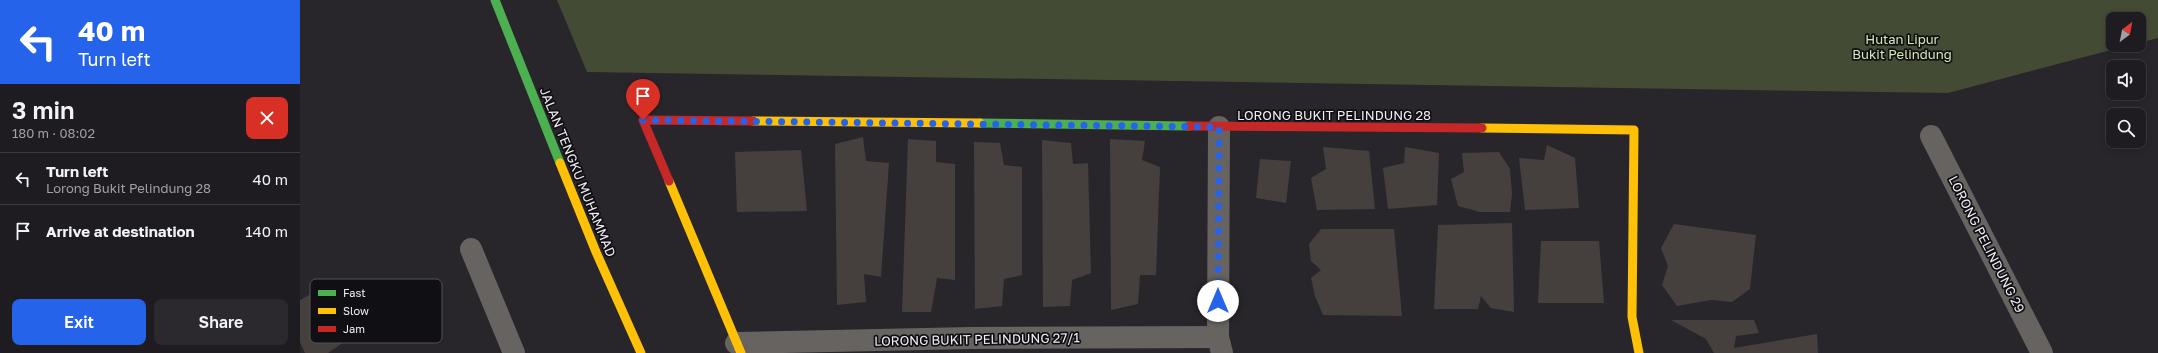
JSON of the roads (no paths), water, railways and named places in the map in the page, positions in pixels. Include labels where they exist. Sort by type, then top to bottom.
[{"type":"street","name":"JALAN TENGKU MUHAMMAD","points":[[495,0],[596,252],[641,353]]},
{"type":"street","name":"LORONG BUKIT PELINDUNG 28","points":[[739,348],[643,120],[1634,130],[1632,317],[1639,353]]},
{"type":"street","points":[[1219,127],[1220,345]]},
{"type":"street","name":"LORONG PELINDUNG 29","points":[[1931,136],[2042,353]]},
{"type":"street","points":[[471,249],[514,353]]},
{"type":"street","name":"LORONG BUKIT PELINDUNG 27/1","points":[[739,348],[971,338],[1220,345]]},
{"type":"park label","name":"Hutan Lipur Bukit Pelindung","points":[[1902,46]]}]
